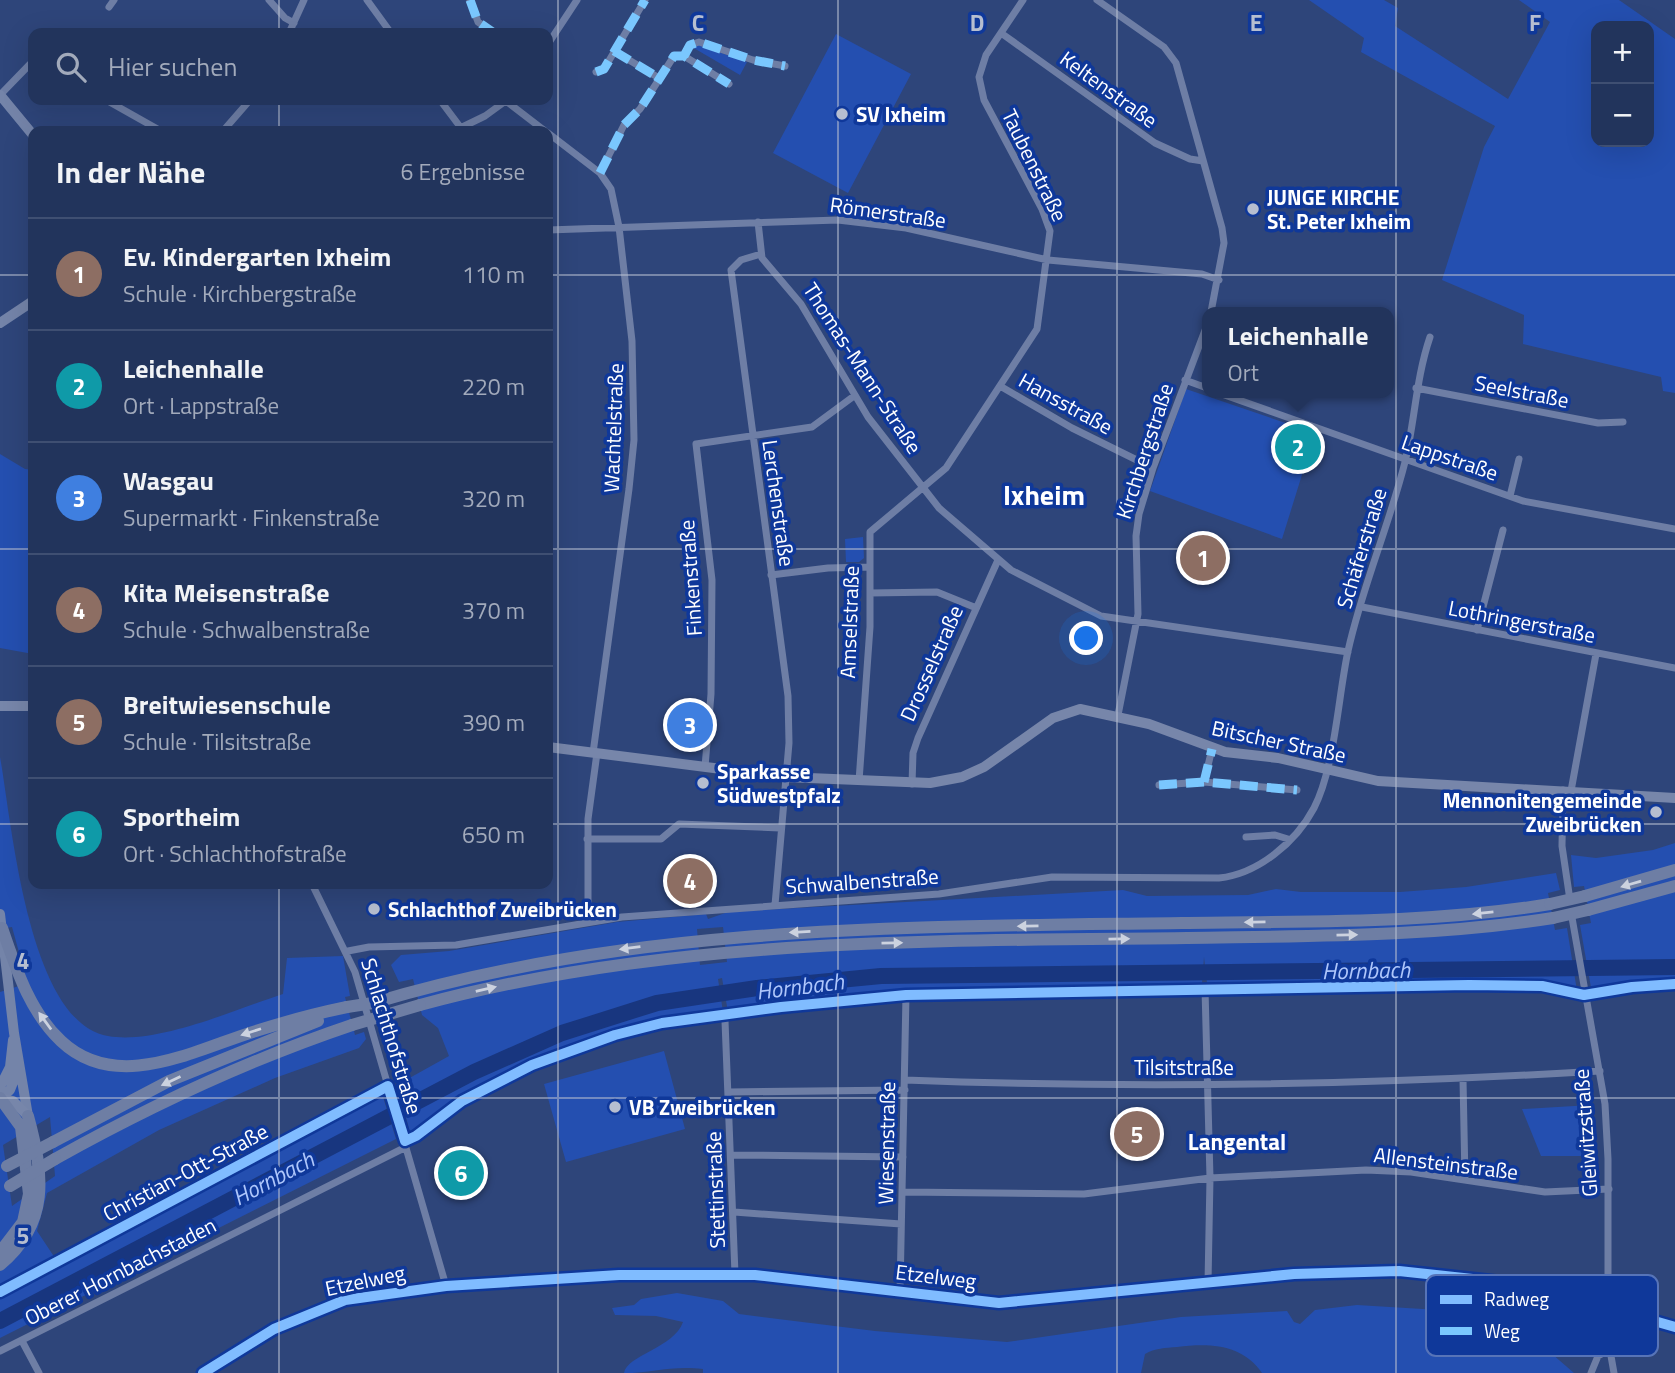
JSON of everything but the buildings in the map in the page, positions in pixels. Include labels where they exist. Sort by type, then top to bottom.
[{"type":"highway","points":[[2,928],[22,985],[48,1027],[63,1043],[81,1055],[116,1066],[154,1064],[258,1030],[416,990],[559,959],[698,940],[886,928],[1406,918],[1500,911],[1550,904],[1675,870]]},
{"type":"highway","points":[[5,1188],[173,1096],[268,1055],[352,1025],[420,1005],[559,973],[699,954],[881,943],[1410,933],[1553,918],[1675,886]]},
{"type":"highway","points":[[4,1168],[169,1081],[348,1009]]},
{"type":"highway","points":[[0,1098],[21,1127],[29,1194],[23,1222],[0,1252]]},
{"type":"highway","points":[[0,1265],[26,1239],[37,1214],[40,1182],[28,1116]]},
{"type":"main road","points":[[0,706],[28,706]]},
{"type":"main road","name":"Bitscher Straße","points":[[553,748],[785,777],[912,784],[941,782],[973,773],[995,761],[1053,718],[1072,709],[1118,715],[1212,749],[1278,758],[1401,784],[1567,790],[1675,798]]},
{"type":"main road","points":[[0,1098],[13,1101],[28,1116]]},
{"type":"street","points":[[108,7],[114,0]]},
{"type":"street","points":[[269,0],[285,18],[294,23]]},
{"type":"street","points":[[292,28],[304,0]]},
{"type":"street","points":[[367,0],[387,28]]},
{"type":"street","points":[[470,0],[478,22],[487,28]]},
{"type":"street","points":[[553,36],[577,0]]},
{"type":"street","points":[[596,72],[604,69],[645,0]]},
{"type":"street","name":"Taubenstraße","points":[[922,489],[946,468],[1037,329],[1051,238],[1046,217],[993,118],[980,87],[982,61],[1023,0]]},
{"type":"street","points":[[1097,0],[1164,47],[1180,71],[1222,228],[1219,280],[1212,307]]},
{"type":"street","name":"Keltenstraße","points":[[1001,33],[1156,143],[1190,159],[1203,160]]},
{"type":"street","points":[[684,56],[690,45],[699,42],[753,60],[785,66]]},
{"type":"street","points":[[614,51],[659,78]]},
{"type":"street","points":[[600,173],[624,125],[640,109],[674,56],[684,56],[729,83]]},
{"type":"street","points":[[28,66],[0,95],[28,129]]},
{"type":"street","points":[[115,105],[152,126]]},
{"type":"street","points":[[227,126],[246,105]]},
{"type":"street","points":[[443,105],[456,126]]},
{"type":"street","points":[[463,126],[498,105]]},
{"type":"street","name":"Wachtelstraße","points":[[512,105],[539,126]]},
{"type":"street","name":"Wachtelstraße","points":[[553,137],[600,173],[611,189],[619,227],[632,341],[634,440],[595,753],[587,839],[588,920]]},
{"type":"street","points":[[758,222],[761,254]]},
{"type":"street","name":"Römerstraße","points":[[553,230],[758,222],[860,222],[906,228],[1048,260],[1202,274],[1219,280]]},
{"type":"street","name":"Thomas-Mann-Straße","points":[[761,254],[801,304],[855,396],[922,489],[956,524],[1025,579],[1089,611],[1136,622],[1229,632],[1348,652]]},
{"type":"street","name":"Lerchenstraße","points":[[761,254],[741,260],[731,270],[788,696],[789,722],[775,905]]},
{"type":"street","points":[[0,323],[28,304]]},
{"type":"street","name":"Schäferstraße","points":[[1326,770],[1348,652],[1405,460],[1416,388],[1430,337]]},
{"type":"street","name":"Kirchbergstraße","points":[[1118,715],[1136,622],[1137,525],[1153,468],[1202,338]]},
{"type":"street","points":[[1185,380],[1202,386]]},
{"type":"street","name":"Hansstraße","points":[[1000,386],[1072,428],[1153,468]]},
{"type":"street","name":"Seelstraße","points":[[1416,388],[1598,423],[1623,422]]},
{"type":"street","points":[[752,435],[812,427],[855,396]]},
{"type":"street","name":"Lappstraße","points":[[1234,398],[1510,496],[1612,519],[1675,529]]},
{"type":"street","name":"Finkenstraße","points":[[705,767],[711,694],[712,580],[695,448],[704,442],[752,435]]},
{"type":"street","points":[[1510,496],[1519,459]]},
{"type":"street","name":"Amselstraße","points":[[859,781],[870,593],[868,541],[873,527],[922,489]]},
{"type":"street","points":[[1477,630],[1503,530]]},
{"type":"street","name":"Drosselstraße","points":[[912,784],[913,753],[918,738],[974,607],[998,560]]},
{"type":"street","points":[[771,575],[828,568],[869,567]]},
{"type":"street","points":[[870,593],[937,592],[974,607]]},
{"type":"street","name":"Lothringerstraße","points":[[1362,607],[1675,668]]},
{"type":"street","name":"Gleiwitzstraße","points":[[1596,654],[1567,790],[1562,846],[1577,952],[1606,1117],[1609,1275]]},
{"type":"street","points":[[1204,782],[1212,749]]},
{"type":"street","name":"Schwalbenstraße","points":[[348,951],[369,947],[456,945],[588,920],[939,894],[1052,877],[1231,877],[1257,867],[1288,839],[1315,807],[1326,770]]},
{"type":"street","points":[[1159,785],[1204,782],[1297,790]]},
{"type":"street","points":[[587,839],[661,839],[679,824],[780,828]]},
{"type":"street","points":[[1246,837],[1275,835],[1288,839]]},
{"type":"street","name":"Schlachthofstraße","points":[[315,889],[348,951],[446,1286]]},
{"type":"street","points":[[0,914],[13,1032],[28,1116]]},
{"type":"street","points":[[1205,989],[1210,1178],[1208,1283]]},
{"type":"street","name":"Wiesenstraße","points":[[900,1291],[906,995]]},
{"type":"street","name":"Stettinstraße","points":[[724,1021],[732,1155],[735,1274]]},
{"type":"street","points":[[0,1087],[10,1067],[13,1032]]},
{"type":"street","points":[[0,1098],[12,1087],[19,1066]]},
{"type":"street","name":"Tilsitstraße","points":[[905,1080],[1207,1085],[1463,1079],[1600,1071]]},
{"type":"street","points":[[1463,1079],[1465,1180]]},
{"type":"street","name":"Christian-Ott-Straße","points":[[0,1292],[389,1090]]},
{"type":"street","points":[[729,1092],[905,1090]]},
{"type":"street","name":"Oberer Hornbachstaden","points":[[0,1351],[406,1147]]},
{"type":"street","points":[[732,1155],[903,1157]]},
{"type":"street","name":"Allensteinstraße","points":[[903,1192],[1084,1194],[1210,1178],[1366,1170],[1411,1172],[1545,1192],[1609,1189]]},
{"type":"street","points":[[734,1212],[901,1224]]},
{"type":"street","name":"Etzelweg","points":[[204,1373],[274,1329],[324,1307],[378,1294],[446,1286],[619,1275],[735,1274],[999,1303],[1294,1274],[1399,1271],[1436,1275]]},
{"type":"street","name":"Etzelweg","points":[[1658,1322],[1675,1327]]},
{"type":"street","points":[[22,1340],[39,1373]]},
{"type":"street","points":[[1591,1373],[1598,1356]]},
{"type":"shaded area","points":[[1309,0],[1384,0],[1398,8],[1395,26],[1508,99],[1550,22],[1519,0],[1619,0],[1649,21],[1591,21],[1591,147],[1654,147],[1654,24],[1675,39],[1675,393],[1663,391],[1661,377],[1523,344],[1524,315],[1442,280],[1484,147],[1495,126],[1361,52],[1364,38]]},
{"type":"shaded area","name":"SV Ixheim","points":[[836,34],[911,74],[848,193],[773,153]]},
{"type":"shaded area","points":[[696,44],[747,62],[740,75],[692,47]]},
{"type":"shaded area","points":[[1186,389],[1202,394],[1202,398],[1212,398],[1315,433],[1282,539],[1150,491]]},
{"type":"shaded area","points":[[0,454],[28,469],[28,653],[0,648]]},
{"type":"shaded area","points":[[863,537],[864,558],[859,562],[846,562],[845,539]]},
{"type":"shaded area","points":[[0,757],[28,916],[42,959],[59,996],[81,1023],[108,1036],[128,1037],[173,1031],[283,994],[287,958],[343,956],[350,996],[345,997],[355,1035],[364,1032],[366,1039],[359,1048],[275,1078],[159,1130],[47,1193],[37,1231],[61,1267],[379,1097],[383,1097],[396,1139],[0,1338],[0,992],[22,985],[25,974],[12,927],[0,929]],"holes":[[[50,1117],[55,1176],[12,1206],[3,1145]]]},
{"type":"shaded area","points":[[1675,843],[1675,988],[1629,990],[1593,999],[1580,925],[1591,923],[1584,886],[1574,887],[1571,855],[1596,858],[1653,850]]},
{"type":"shaded area","points":[[1556,873],[1560,890],[1548,893],[1555,930],[1567,928],[1577,991],[1556,982],[1207,983],[1204,957],[1202,983],[905,993],[846,997],[728,1012],[722,978],[718,979],[723,1012],[635,1025],[561,1049],[458,1097],[410,1132],[397,1085],[449,1056],[438,1028],[422,1015],[413,979],[399,982],[391,965],[401,955],[449,951],[617,922],[706,914],[708,919],[728,912],[1123,890],[1147,896],[1248,895],[1276,889],[1301,892],[1400,892],[1466,887]],"holes":[[[723,927],[727,962],[700,965],[697,929]]]},
{"type":"shaded area","name":"VB Zweibrücken","points":[[664,1051],[685,1129],[566,1162],[544,1084]]},
{"type":"shaded area","points":[[1591,1105],[1594,1156],[1541,1156],[1522,1109]]},
{"type":"shaded area","points":[[677,1293],[723,1301],[739,1314],[875,1331],[1007,1342],[1181,1317],[1287,1311],[1294,1322],[1300,1324],[1315,1310],[1357,1305],[1426,1309],[1426,1356],[1554,1356],[1574,1373],[1262,1373],[1254,1363],[1235,1351],[1201,1345],[1149,1352],[1145,1354],[1141,1373],[703,1373],[703,1369],[682,1368],[624,1373],[633,1361],[670,1338],[683,1322],[656,1316],[615,1315],[612,1308],[634,1305],[641,1299]]},
{"type":"waterway","name":"Hornbach","points":[[0,1321],[474,1072],[562,1033],[657,1003],[757,988],[881,976],[1675,967]]},
{"type":"marked path","points":[[470,0],[478,22],[487,28]]},
{"type":"marked path","points":[[596,72],[604,69],[645,0]]},
{"type":"marked path","points":[[684,56],[690,45],[699,42],[753,60],[785,66]]},
{"type":"marked path","points":[[614,51],[659,78]]},
{"type":"marked path","points":[[600,173],[624,125],[640,109],[674,56],[684,56],[729,84]]},
{"type":"marked path","points":[[1204,782],[1212,749]]},
{"type":"marked path","points":[[1159,785],[1204,782],[1297,790]]},
{"type":"cycle path","points":[[0,1292],[388,1086],[405,1141],[416,1136],[462,1101],[532,1065],[615,1035],[662,1023],[781,1007],[906,995],[1469,985],[1542,986],[1584,995],[1632,987],[1675,984]]},
{"type":"cycle path","points":[[203,1373],[274,1329],[345,1300],[446,1286],[619,1275],[755,1275],[999,1303],[1294,1274],[1399,1271],[1436,1275]]},
{"type":"cycle path","points":[[1658,1322],[1675,1327]]},
{"type":"place","name":"SV Ixheim","points":[[842,114]]},
{"type":"place","name":"JUNGE KIRCHE St. Peter Ixheim","points":[[1253,209]]},
{"type":"place","name":"Leichenhalle","points":[[1298,447]]},
{"type":"place","name":"Ev. Kindergarten Ixheim","points":[[1203,558]]},
{"type":"place","name":"Wasgau","points":[[690,725]]},
{"type":"place","name":"Sparkasse Südwestpfalz","points":[[703,783]]},
{"type":"place","name":"Mennonitengemeinde Zweibrücken","points":[[1656,812]]},
{"type":"place","name":"Kita Meisenstraße","points":[[690,881]]},
{"type":"place","name":"Schlachthof Zweibrücken","points":[[374,909]]},
{"type":"place","name":"VB Zweibrücken","points":[[615,1107]]},
{"type":"place","name":"Breitwiesenschule","points":[[1137,1134]]},
{"type":"place","name":"Sportheim","points":[[461,1173]]},
{"type":"district","name":"Ixheim","points":[[1044,494]]},
{"type":"district","name":"Langental","points":[[1237,1141]]}]
